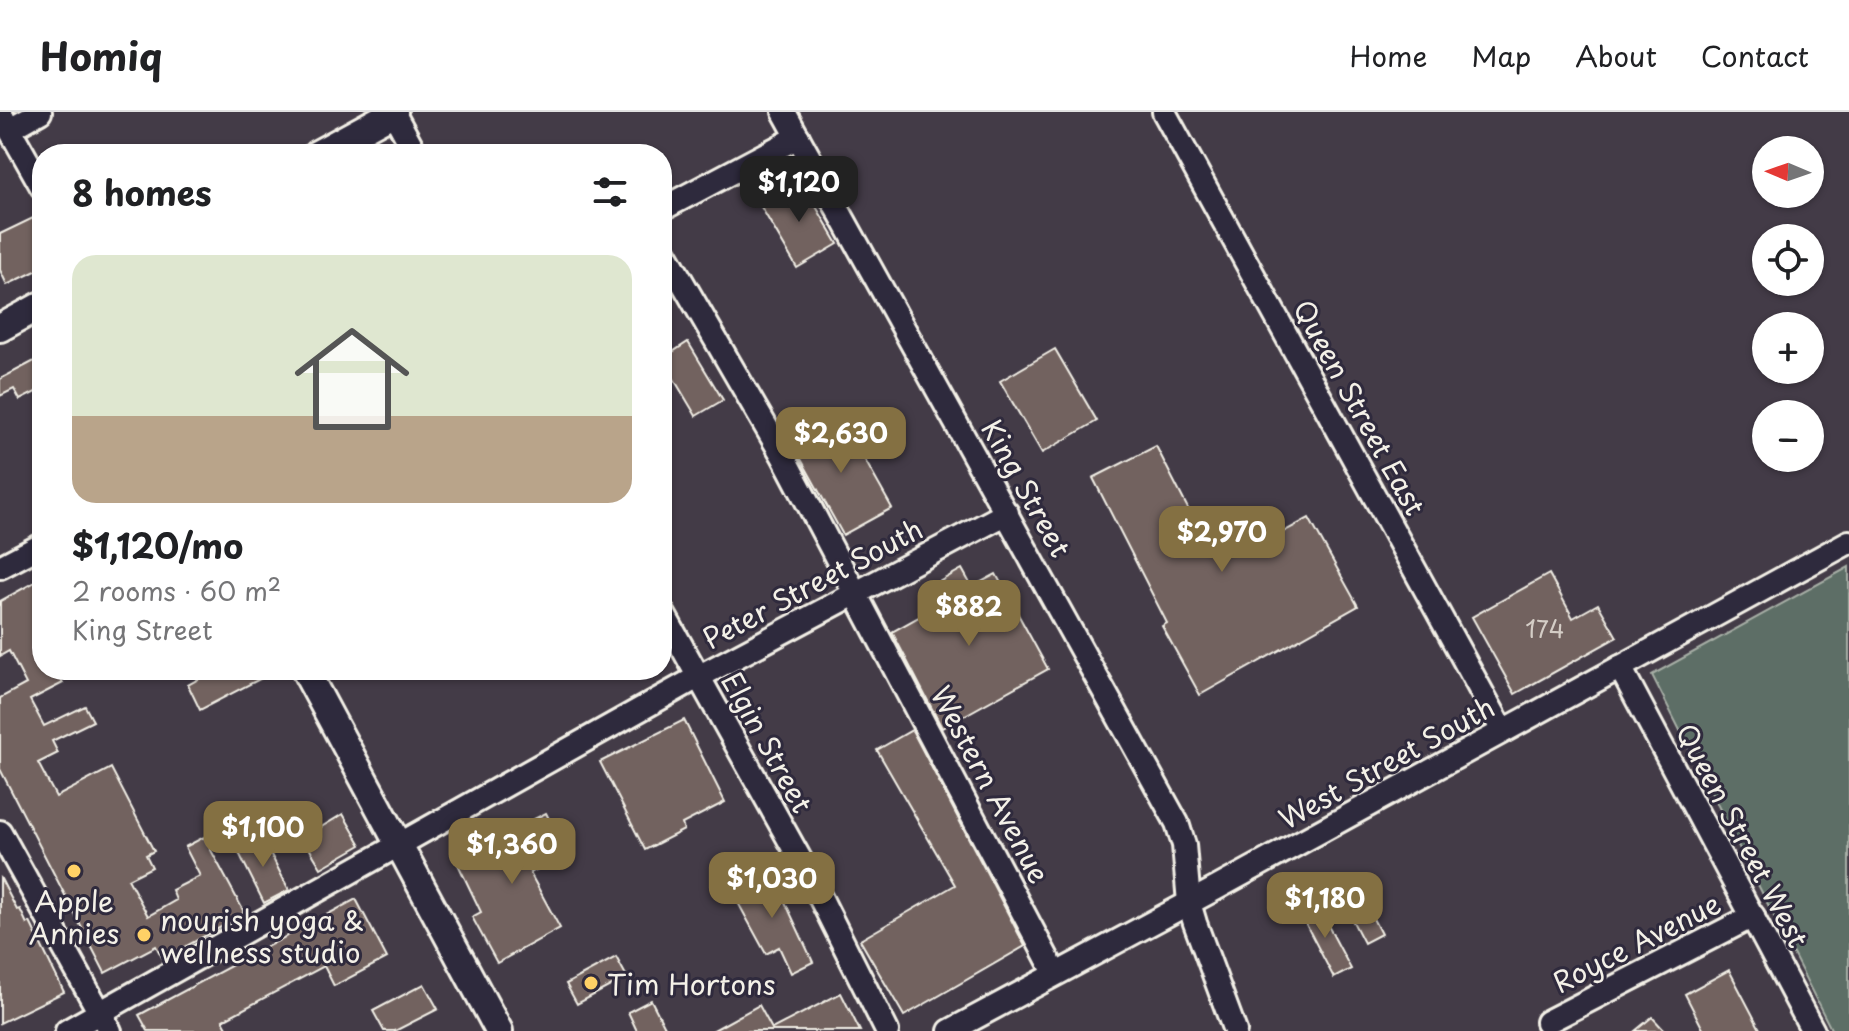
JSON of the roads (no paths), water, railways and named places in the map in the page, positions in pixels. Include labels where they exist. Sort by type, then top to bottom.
[{"type":"main road","points":[[335,144],[394,112]]},
{"type":"main road","points":[[0,328],[32,310]]},
{"type":"main road","points":[[310,680],[499,1031]]},
{"type":"street","points":[[32,169],[5,120],[40,112]]},
{"type":"street","points":[[394,112],[411,144]]},
{"type":"street","name":"King Street","points":[[784,112],[1177,823],[1184,845],[1189,903],[1235,1031]]},
{"type":"street","name":"Queen Street East","points":[[1164,112],[1503,731]]},
{"type":"street","points":[[672,204],[798,137]]},
{"type":"street","name":"Western Avenue","points":[[672,264],[783,456],[1055,973]]},
{"type":"street","name":"Peter Street South","points":[[67,1031],[105,1022],[400,845],[698,677],[1007,513]]},
{"type":"street","name":"West Street South","points":[[950,1031],[1849,542]]},
{"type":"street","points":[[0,567],[32,550]]},
{"type":"street","name":"Elgin Street","points":[[672,629],[810,877],[887,1031]]},
{"type":"street","name":"Queen Street West","points":[[1620,667],[1813,1031]]},
{"type":"street","points":[[0,832],[105,1022]]},
{"type":"street","name":"Royce Avenue","points":[[1547,1022],[1753,916]]},
{"type":"place","name":"Apple Annies","points":[[74,871]]},
{"type":"place","name":"nourish yoga & wellness studio","points":[[144,935]]},
{"type":"place","name":"Tim Hortons","points":[[591,983]]}]
